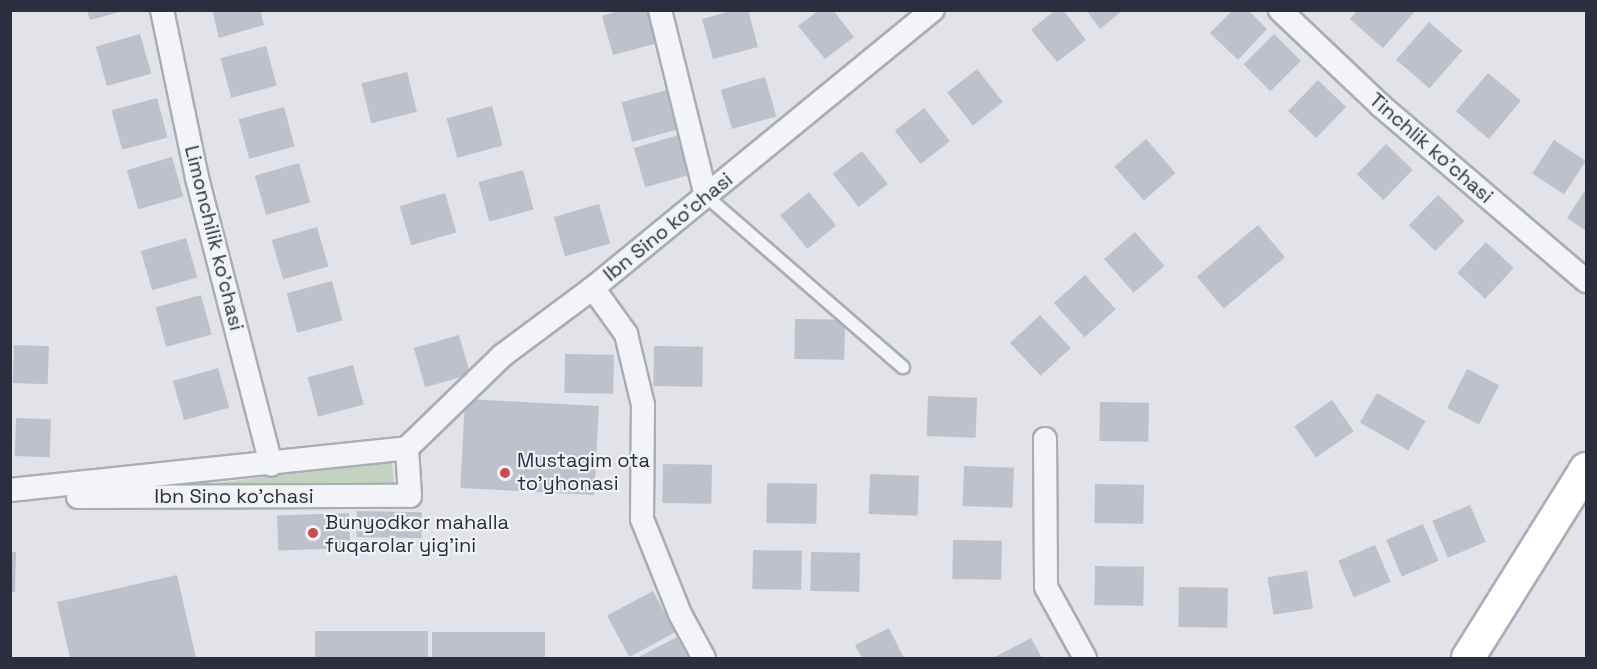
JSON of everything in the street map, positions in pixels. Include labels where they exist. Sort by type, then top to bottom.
[{"type":"main road","points":[[1468,658],[1587,469]]},
{"type":"main road","points":[[1478,658],[1587,488]]},
{"type":"street","name":"Limonchilik ko'chasi","points":[[162,10],[197,178],[271,465]]},
{"type":"street","points":[[660,10],[706,196]]},
{"type":"street","name":"Ibn Sino ko'chasi","points":[[10,490],[271,465],[407,448],[503,355],[594,288],[933,10]]},
{"type":"street","name":"Tinchlik ko'chasi","points":[[1281,10],[1380,105],[1587,281]]},
{"type":"street","points":[[594,288],[626,334],[644,405],[642,519],[680,614],[704,658]]},
{"type":"street","points":[[1045,439],[1046,587],[1085,658]]},
{"type":"street","name":"Ibn Sino ko'chasi","points":[[10,497],[410,496],[407,448]]},
{"type":"lane","points":[[706,196],[903,367]]},
{"type":"green space","points":[[392,462],[394,485],[174,488]]},
{"type":"building","points":[[87,10],[123,10],[123,11],[90,20]]},
{"type":"building","points":[[212,10],[260,10],[264,25],[219,38]]},
{"type":"building","points":[[621,10],[648,10],[658,43],[613,55],[602,16]]},
{"type":"building","points":[[734,10],[748,10],[758,47],[713,59],[702,19]]},
{"type":"building","points":[[819,10],[833,10],[854,37],[825,59],[798,26]]},
{"type":"building","points":[[1055,10],[1063,10],[1086,40],[1057,62],[1031,30]]},
{"type":"building","points":[[1086,10],[1123,10],[1100,29]]},
{"type":"building","points":[[1233,10],[1248,10],[1267,29],[1238,60],[1210,33]]},
{"type":"building","points":[[1358,10],[1416,10],[1383,48],[1350,19]]},
{"type":"building","points":[[1429,22],[1462,51],[1429,89],[1396,60]]},
{"type":"building","points":[[140,34],[151,73],[107,86],[96,47]]},
{"type":"building","points":[[1274,34],[1301,61],[1270,91],[1244,64]]},
{"type":"building","points":[[266,46],[277,86],[231,98],[221,58]]},
{"type":"building","points":[[977,69],[1003,102],[973,125],[947,92]]},
{"type":"building","points":[[407,72],[417,112],[371,123],[361,83]]},
{"type":"building","points":[[1488,73],[1521,101],[1489,139],[1456,111]]},
{"type":"building","points":[[765,77],[776,116],[732,129],[721,90]]},
{"type":"building","points":[[1318,80],[1346,107],[1316,138],[1288,111]]},
{"type":"building","points":[[667,90],[678,130],[632,142],[622,102]]},
{"type":"building","points":[[157,98],[168,138],[122,150],[112,110]]},
{"type":"building","points":[[492,106],[503,146],[457,158],[447,118]]},
{"type":"building","points":[[284,107],[295,147],[249,159],[239,119]]},
{"type":"building","points":[[924,108],[950,141],[921,164],[895,131]]},
{"type":"building","points":[[679,135],[690,174],[645,187],[634,148]]},
{"type":"building","points":[[1146,139],[1176,173],[1144,201],[1114,167]]},
{"type":"building","points":[[1554,140],[1586,161],[1564,194],[1532,174]]},
{"type":"building","points":[[1386,144],[1413,170],[1383,200],[1357,174]]},
{"type":"building","points":[[862,151],[888,184],[859,207],[833,174]]},
{"type":"building","points":[[172,157],[183,196],[138,209],[127,170]]},
{"type":"building","points":[[299,163],[310,202],[266,215],[255,176]]},
{"type":"building","points":[[523,170],[534,210],[489,222],[479,182]]},
{"type":"building","points":[[1586,189],[1586,231],[1567,218]]},
{"type":"building","points":[[809,192],[836,225],[807,249],[780,215]]},
{"type":"building","points":[[445,193],[456,232],[411,245],[400,206]]},
{"type":"building","points":[[1438,195],[1465,221],[1435,251],[1409,225]]},
{"type":"building","points":[[599,204],[610,243],[565,256],[554,217]]},
{"type":"building","points":[[1258,225],[1285,257],[1224,309],[1197,276]]},
{"type":"building","points":[[317,227],[328,266],[283,279],[272,240]]},
{"type":"building","points":[[1135,232],[1165,266],[1134,293],[1104,259]]},
{"type":"building","points":[[186,238],[197,277],[152,290],[141,251]]},
{"type":"building","points":[[1486,242],[1514,268],[1485,299],[1457,273]]},
{"type":"building","points":[[1085,275],[1116,309],[1085,337],[1054,303]]},
{"type":"building","points":[[332,281],[343,321],[297,333],[287,293]]},
{"type":"building","points":[[201,295],[212,335],[166,347],[156,307]]},
{"type":"building","points":[[1040,315],[1071,348],[1041,376],[1010,343]]},
{"type":"building","points":[[795,319],[845,320],[844,360],[794,359]]},
{"type":"building","points":[[459,335],[470,374],[425,387],[414,348]]},
{"type":"building","points":[[14,345],[49,346],[48,384],[13,383]]},
{"type":"building","points":[[654,346],[703,347],[702,387],[653,386]]},
{"type":"building","points":[[565,354],[614,355],[613,394],[564,393]]},
{"type":"building","points":[[353,365],[364,405],[318,417],[308,377]]},
{"type":"building","points":[[218,368],[229,407],[184,420],[173,381]]},
{"type":"building","points":[[1467,369],[1499,385],[1479,425],[1447,408]]},
{"type":"building","points":[[1377,393],[1425,421],[1408,450],[1360,422]]},
{"type":"building","points":[[928,396],[977,398],[976,438],[927,436]]},
{"type":"building","points":[[465,399],[599,406],[594,495],[460,488]]},
{"type":"building","points":[[1332,400],[1354,431],[1316,458],[1294,426]]},
{"type":"building","points":[[1100,402],[1149,403],[1148,442],[1099,441]]},
{"type":"building","points":[[16,418],[51,419],[50,457],[15,456]]},
{"type":"building","points":[[663,464],[712,465],[711,504],[662,503]]},
{"type":"building","points":[[964,466],[1014,468],[1013,508],[963,506]]},
{"type":"building","points":[[870,474],[919,476],[918,516],[869,514]]},
{"type":"building","points":[[767,483],[817,484],[816,524],[766,523]]},
{"type":"building","points":[[1095,484],[1144,485],[1143,524],[1094,523]]},
{"type":"building","points":[[1470,505],[1486,542],[1448,558],[1432,521]]},
{"type":"building","points":[[357,511],[422,512],[422,538],[357,537]]},
{"type":"building","points":[[349,513],[350,548],[278,550],[277,516]]},
{"type":"building","points":[[1423,524],[1439,561],[1402,576],[1386,540]]},
{"type":"building","points":[[953,540],[1002,541],[1001,580],[952,579]]},
{"type":"building","points":[[1375,545],[1391,582],[1354,597],[1338,561]]},
{"type":"building","points":[[753,550],[802,551],[801,590],[752,589]]},
{"type":"building","points":[[10,552],[16,552],[15,592],[10,592]]},
{"type":"building","points":[[811,552],[860,553],[859,592],[810,591]]},
{"type":"building","points":[[1095,566],[1144,567],[1143,606],[1094,605]]},
{"type":"building","points":[[1307,571],[1313,609],[1273,615],[1267,577]]},
{"type":"building","points":[[177,575],[196,658],[70,658],[57,602]]},
{"type":"building","points":[[1179,587],[1228,588],[1227,628],[1178,627]]},
{"type":"building","points":[[653,591],[675,632],[629,657],[607,615]]},
{"type":"building","points":[[889,628],[904,658],[862,658],[855,645]]},
{"type":"building","points":[[315,631],[428,631],[428,658],[315,658]]},
{"type":"building","points":[[432,632],[545,632],[545,658],[432,658]]},
{"type":"building","points":[[677,637],[688,658],[637,658]]},
{"type":"building","points":[[1031,638],[1042,658],[993,658]]},
{"type":"place","name":"Mustagim ota to'yhonasi","points":[[505,473]]},
{"type":"place","name":"Bunyodkor mahalla fuqarolar yig'ini","points":[[313,533]]}]
